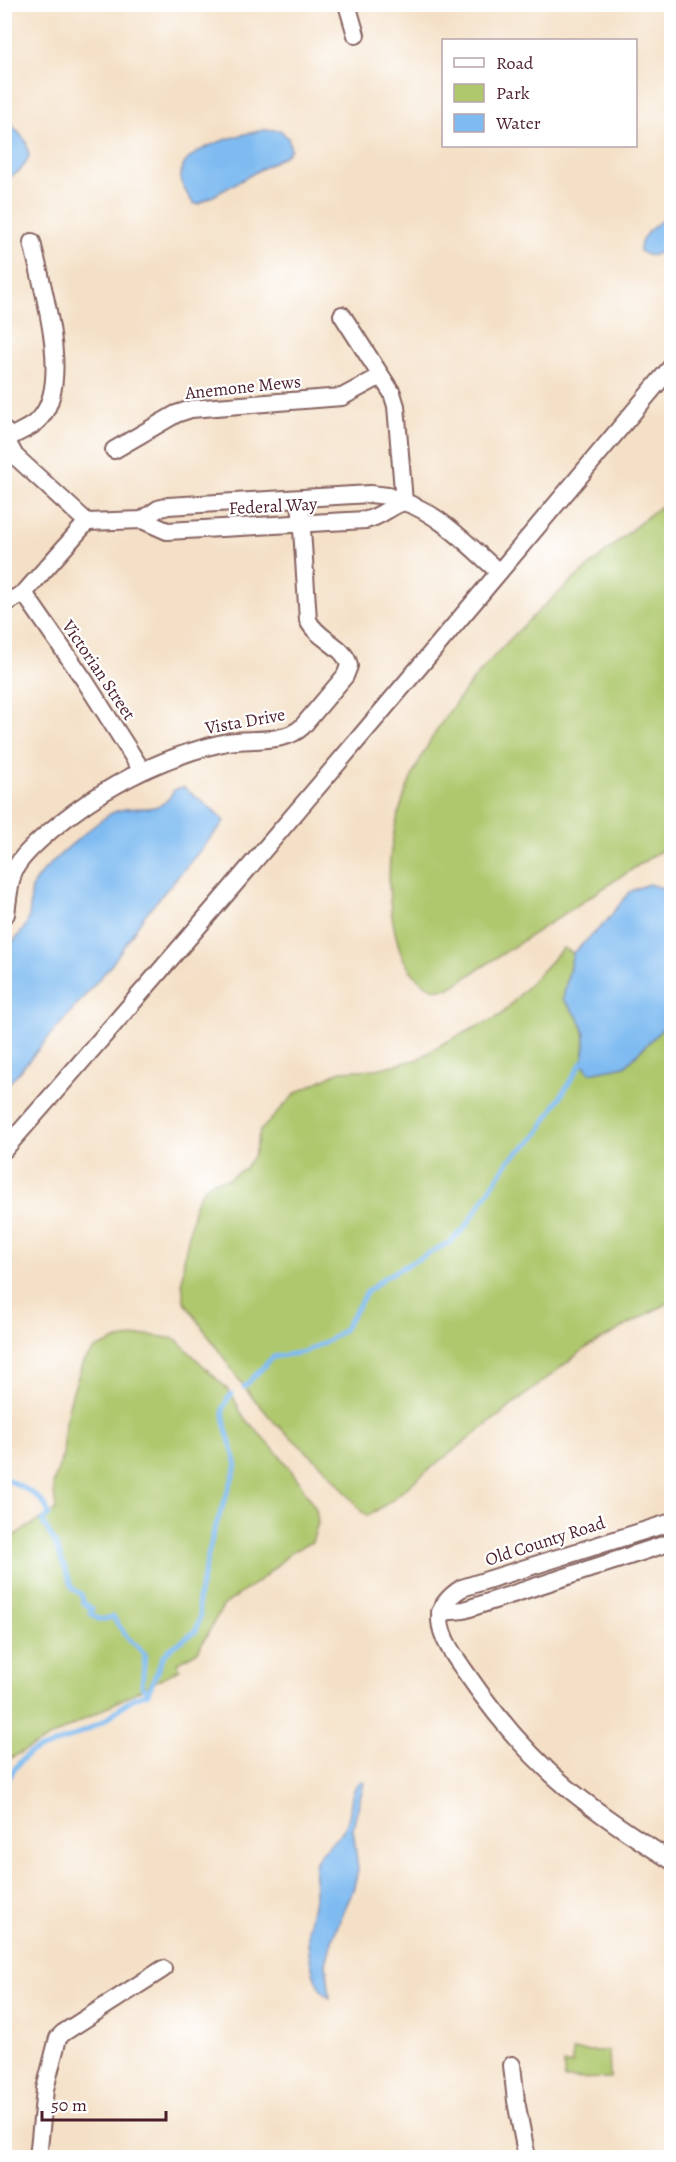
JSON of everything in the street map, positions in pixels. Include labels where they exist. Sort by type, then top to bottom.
[{"type":"street","points":[[347,4],[356,35]]},
{"type":"street","points":[[4,604],[24,593],[87,522],[15,456],[5,436],[41,417],[54,391],[53,337],[32,242]]},
{"type":"street","points":[[342,315],[392,393],[396,406],[404,502]]},
{"type":"street","points":[[4,1150],[85,1059],[672,366]]},
{"type":"street","name":"Anemone Mews","points":[[114,450],[176,414],[191,409],[342,397],[381,376]]},
{"type":"street","name":"Federal Way","points":[[142,520],[158,509],[168,506],[370,494],[388,496],[418,506],[441,522],[499,572]]},
{"type":"street","name":"Vista Drive","points":[[5,913],[15,869],[21,860],[76,810],[141,769],[188,752],[230,742],[294,734],[345,676],[349,666],[347,659],[315,631],[308,620],[300,499]]},
{"type":"street","name":"Federal Way","points":[[87,522],[142,520],[167,531],[302,524],[374,519],[394,505],[404,502]]},
{"type":"street","name":"Victorian Street","points":[[24,593],[85,681],[141,769]]},
{"type":"street","name":"Old County Road","points":[[440,1612],[452,1594],[462,1588],[672,1522]]},
{"type":"street","points":[[672,1542],[464,1610],[440,1612],[440,1622],[454,1654],[485,1699],[531,1755],[596,1810],[672,1861]]},
{"type":"street","points":[[38,2157],[45,2090],[58,2038],[163,1969]]},
{"type":"street","points":[[512,2065],[526,2157]]},
{"type":"green space","points":[[671,499],[671,844],[450,988],[430,987],[413,973],[401,954],[389,888],[394,832],[411,778],[438,728],[473,680],[512,636],[643,520]]},
{"type":"green space","points":[[563,948],[573,953],[563,999],[576,1014],[583,1028],[585,1042],[582,1063],[625,1066],[665,1026],[671,1023],[671,1301],[586,1348],[391,1501],[368,1516],[361,1511],[329,1472],[275,1423],[244,1387],[184,1301],[182,1282],[184,1259],[195,1204],[204,1188],[214,1181],[228,1179],[245,1168],[254,1155],[260,1131],[296,1093],[340,1071],[377,1069],[419,1059],[442,1044],[501,1015]]},
{"type":"green space","points":[[149,1335],[176,1339],[232,1394],[242,1415],[281,1457],[316,1509],[318,1523],[312,1542],[293,1551],[264,1577],[223,1606],[198,1651],[177,1663],[180,1669],[5,1761],[5,1541],[56,1510],[53,1483],[63,1456],[65,1422],[83,1362],[95,1349],[118,1339]]},
{"type":"green space","points":[[572,2051],[609,2051],[610,2078],[564,2079],[564,2064],[572,2064]]},
{"type":"water","points":[[4,116],[26,141],[29,156],[20,170],[5,178]]},
{"type":"water","points":[[264,130],[280,130],[288,138],[291,149],[286,155],[199,204],[194,204],[181,178],[184,165],[191,156],[215,143]]},
{"type":"water","points":[[671,212],[671,241],[657,254],[649,255],[640,251],[646,233]]},
{"type":"water","points":[[183,787],[224,821],[144,916],[112,964],[5,1088],[3,958],[28,920],[33,885],[37,878],[81,837],[110,814],[119,810],[154,807],[168,799],[174,790]]},
{"type":"water","points":[[648,884],[671,890],[671,1023],[665,1026],[625,1066],[590,1073],[582,1063],[585,1043],[583,1028],[576,1014],[563,999],[573,953],[606,922],[629,892]]},
{"type":"water","points":[[362,1781],[364,1783],[353,1828],[358,1870],[353,1890],[333,1937],[326,1963],[330,1998],[318,1985],[309,1950],[308,1930],[315,1895],[315,1866],[319,1856],[344,1829],[349,1818],[354,1790]]},
{"type":"waterway","points":[[244,1387],[273,1357],[304,1352],[329,1340],[343,1330],[367,1292],[385,1277],[450,1242],[465,1228],[509,1160],[535,1138],[582,1062]]},
{"type":"waterway","points":[[4,1789],[14,1770],[28,1754],[92,1728],[129,1701],[148,1693],[163,1657],[170,1649],[196,1631],[200,1616],[198,1599],[213,1534],[237,1465],[226,1429],[223,1409],[232,1394]]},
{"type":"waterway","points":[[4,1478],[38,1497],[47,1509],[49,1515],[42,1521],[55,1543],[73,1589],[81,1594],[84,1603],[92,1609],[90,1613],[100,1620],[113,1617],[127,1637],[145,1654],[142,1686],[148,1693]]}]
